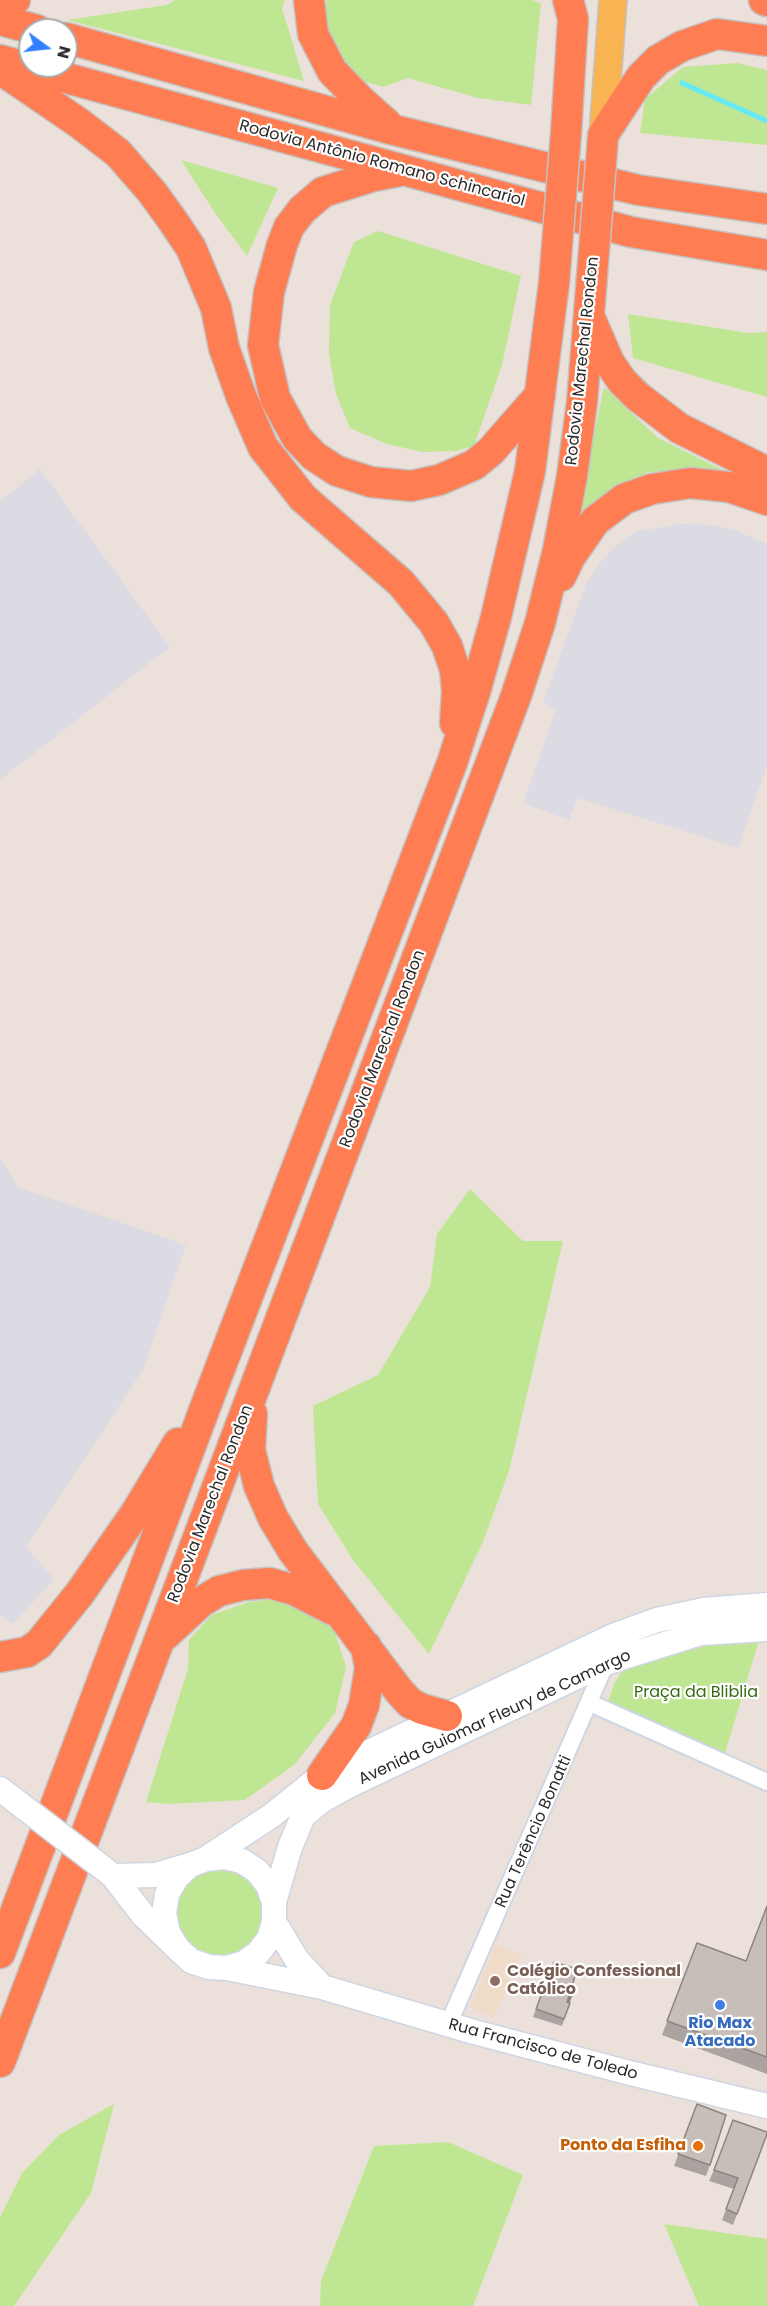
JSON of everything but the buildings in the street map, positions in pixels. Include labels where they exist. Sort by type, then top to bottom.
[{"type":"highway","points":[[0,0],[15,0]]},
{"type":"highway","points":[[309,0],[313,34],[332,71],[360,100],[394,129]]},
{"type":"highway","points":[[0,1953],[214,1384],[452,763],[475,692],[508,570],[530,471],[554,282],[566,133],[572,6]]},
{"type":"highway","points":[[0,20],[18,25]]},
{"type":"highway","points":[[603,142],[641,77],[658,60],[682,46],[717,34],[767,41]]},
{"type":"highway","points":[[78,41],[394,129],[638,190],[767,208]]},
{"type":"highway","name":"Rodovia Antônio Romano Schincariol","points":[[0,60],[631,232],[767,255]]},
{"type":"highway","points":[[0,69],[79,123],[118,153],[174,221],[190,248],[216,308],[228,358],[241,396],[263,447],[303,498],[401,583],[434,623],[447,646],[455,670],[457,691],[452,763]]},
{"type":"highway","name":"Rodovia Marechal Rondon","points":[[0,2062],[487,776],[540,623],[558,550],[572,476],[582,402],[603,142]]},
{"type":"highway","points":[[403,170],[374,176],[323,192],[302,210],[289,227],[268,292],[263,345],[275,398],[297,438],[314,456],[337,471],[371,483],[411,486],[439,480],[474,465],[491,451],[540,394]]},
{"type":"highway","points":[[590,302],[609,362],[622,381],[637,396],[679,428],[767,471]]},
{"type":"highway","points":[[540,623],[570,557],[595,521],[624,499],[652,489],[690,483],[729,487],[767,500]]},
{"type":"highway","points":[[0,1657],[27,1652],[39,1644],[80,1593],[135,1514],[214,1384]]},
{"type":"highway","points":[[253,1393],[250,1450],[259,1486],[273,1518],[293,1551],[399,1691],[410,1703],[447,1716]]},
{"type":"highway","points":[[160,1640],[201,1602],[219,1591],[243,1584],[270,1583],[294,1590],[339,1614]]},
{"type":"highway","points":[[324,1771],[356,1726],[364,1705],[370,1668],[366,1646]]},
{"type":"main road","name":"Rodovia Marechal Rondon","points":[[603,142],[613,0]]},
{"type":"street","points":[[178,1949],[168,1933],[164,1914],[167,1894],[177,1877],[271,1816],[324,1771],[447,1716],[612,1636],[657,1620],[704,1610],[767,1605]]},
{"type":"street","name":"Avenida Guiomar Fleury de Camargo","points":[[302,1817],[321,1801],[346,1786],[608,1662],[700,1633],[767,1629]]},
{"type":"street","name":"Rua Terêncio Bonatti","points":[[448,2025],[608,1662],[612,1636]]},
{"type":"street","points":[[590,1703],[767,1782]]},
{"type":"street","name":"Avenida Guiomar Fleury de Camargo","points":[[274,1912],[290,1847],[324,1771]]},
{"type":"street","points":[[6,1791],[108,1872],[143,1915],[191,1960],[209,1967],[227,1968],[244,1963],[258,1953],[269,1939],[274,1912]]},
{"type":"street","points":[[108,1872],[156,1875],[198,1862],[224,1857],[242,1861],[257,1871],[268,1885],[274,1912],[297,1960],[322,1987]]},
{"type":"street","name":"Rua Francisco de Toledo","points":[[227,1968],[322,1987],[448,2025],[767,2106]]},
{"type":"shaded area","points":[[40,469],[170,647],[0,780],[0,501]]},
{"type":"shaded area","points":[[681,524],[714,525],[735,530],[767,544],[767,766],[738,848],[578,798],[569,820],[523,803],[556,709],[543,702],[586,584],[615,546],[638,531]]},
{"type":"shaded area","points":[[0,1158],[18,1187],[186,1245],[144,1368],[26,1547],[54,1579],[13,1624],[0,1614]]},
{"type":"shaded area","name":"Colégio Confessional Católico","points":[[496,1944],[522,1955],[494,2018],[470,2007]]},
{"type":"green space","points":[[175,0],[285,0],[282,8],[304,81],[78,23],[78,18],[167,5]]},
{"type":"green space","points":[[327,0],[532,0],[541,3],[531,105],[478,98],[408,78],[383,87],[363,81],[333,52],[325,12]]},
{"type":"green space","points":[[738,63],[767,70],[767,145],[640,133],[645,99],[683,67]]},
{"type":"green space","points":[[181,160],[278,188],[247,256],[215,213]]},
{"type":"green space","points":[[378,231],[521,276],[502,365],[474,446],[456,451],[423,452],[387,444],[350,428],[336,394],[329,354],[330,305],[354,242]]},
{"type":"green space","points":[[628,314],[748,333],[767,332],[767,397],[633,358]]},
{"type":"green space","points":[[604,387],[658,438],[741,479],[698,469],[648,472],[607,493],[573,534]]},
{"type":"green space","points":[[470,1189],[523,1241],[563,1241],[509,1471],[483,1542],[429,1654],[353,1560],[318,1504],[313,1406],[378,1375],[430,1287],[437,1234]]},
{"type":"green space","points":[[277,1599],[308,1612],[334,1630],[346,1667],[335,1713],[295,1764],[245,1800],[168,1804],[146,1802],[188,1669],[189,1640],[212,1615],[249,1602]]},
{"type":"green space","name":"Praça da Bliblia","points":[[760,1637],[725,1753],[608,1702],[614,1684],[621,1673],[637,1662],[736,1639]]},
{"type":"green space","points":[[220,1869],[237,1872],[251,1882],[261,1896],[264,1913],[261,1930],[251,1944],[237,1954],[220,1957],[203,1954],[189,1944],[179,1930],[176,1913],[179,1896],[189,1882],[203,1872]]},
{"type":"green space","points":[[114,2104],[91,2193],[14,2306],[0,2306],[0,2217],[22,2173],[59,2135]]},
{"type":"green space","points":[[448,2142],[523,2175],[473,2306],[320,2306],[321,2281],[374,2146]]},
{"type":"green space","points":[[664,2224],[767,2239],[767,2306],[699,2306]]},
{"type":"waterway","points":[[682,83],[767,121]]},
{"type":"place","name":"Colégio Confessional Católico","points":[[495,1981]]},
{"type":"place","name":"Rio Max Atacado","points":[[720,2005]]},
{"type":"place","name":"Ponto da Esfiha","points":[[698,2146]]}]
